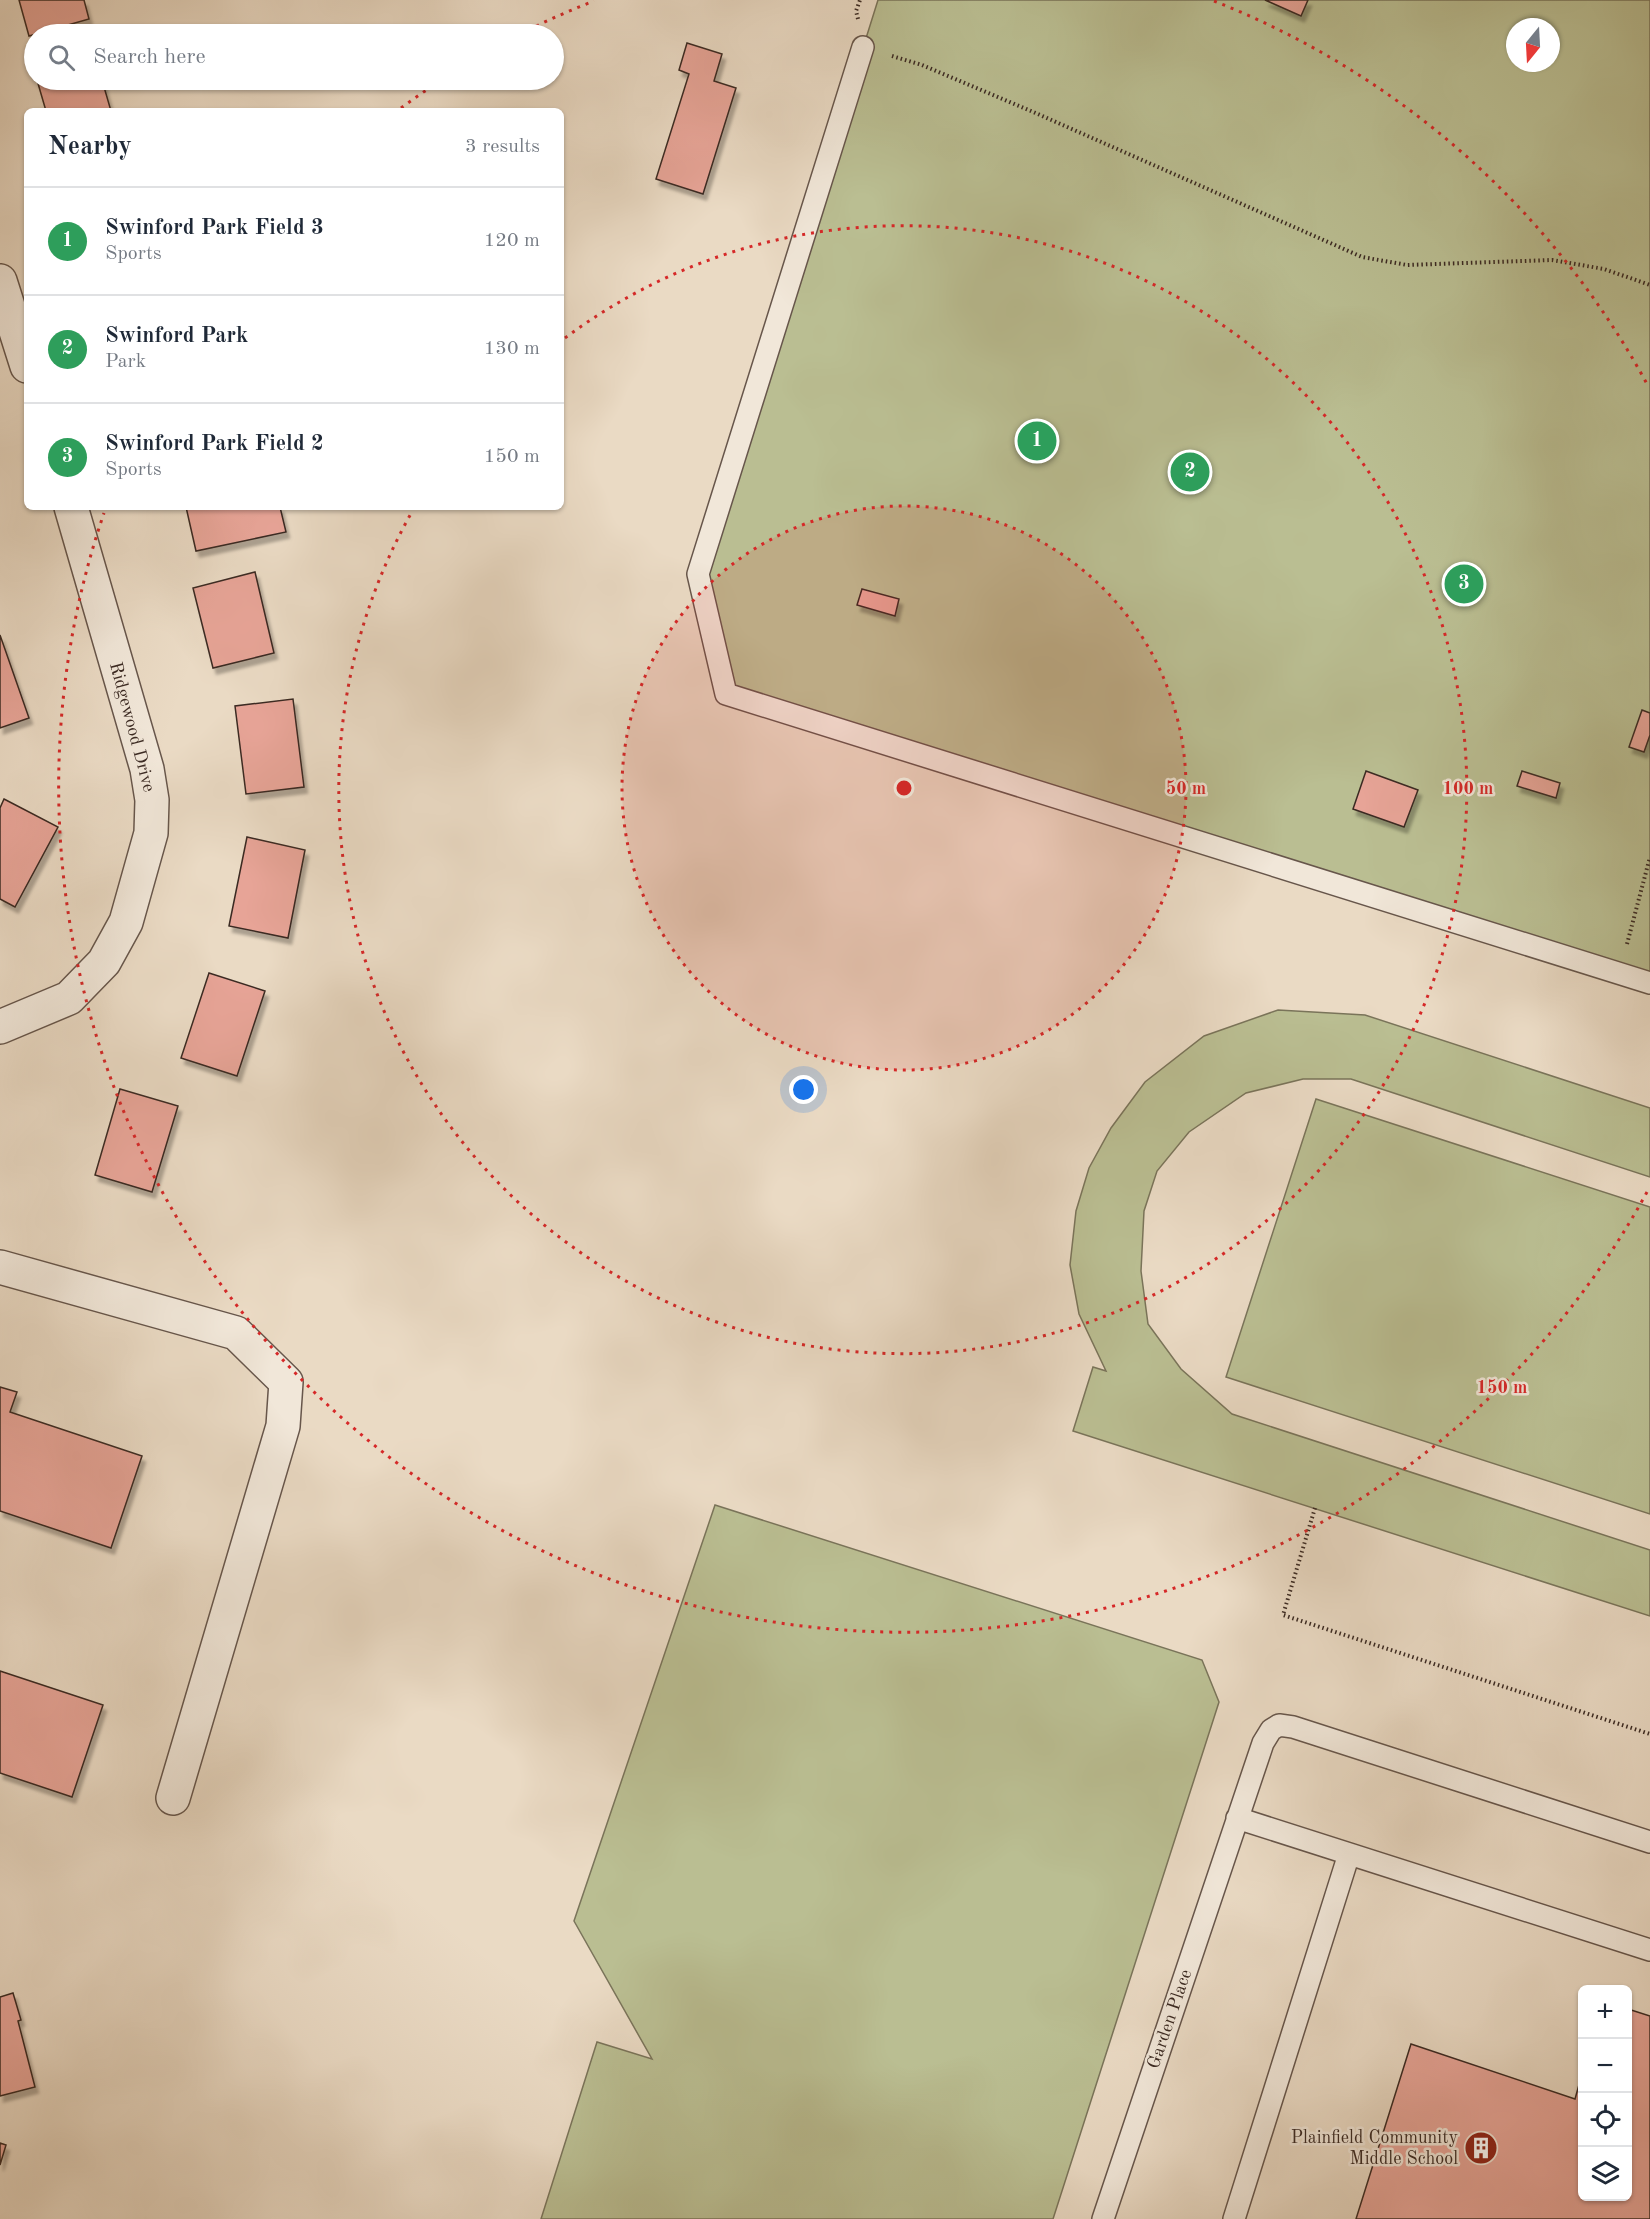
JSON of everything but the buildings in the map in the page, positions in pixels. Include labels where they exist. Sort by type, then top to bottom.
[{"type":"street","points":[[0,281],[24,357]]},
{"type":"street","name":"Ridgewood Drive","points":[[0,1027],[69,998],[104,962],[126,922],[151,833],[152,800],[147,769],[72,510]]},
{"type":"street","points":[[0,1268],[236,1333],[286,1382],[283,1426],[172,1798]]},
{"type":"lane","points":[[864,47],[698,574],[726,694],[1650,982]]},
{"type":"lane","name":"Garden Place","points":[[1102,2219],[1237,1818],[1263,1743],[1271,1730],[1279,1725],[1650,1842]]},
{"type":"lane","points":[[1237,1818],[1650,1950]]},
{"type":"lane","points":[[1234,2219],[1349,1854]]},
{"type":"path","points":[[860,0],[856,11],[864,47],[922,65],[1362,257],[1407,265],[1552,261],[1604,270],[1650,285]]},
{"type":"path","points":[[1619,973],[1650,857]]},
{"type":"path","points":[[1315,1508],[1283,1615],[1650,1734]]},
{"type":"green space","points":[[878,0],[1650,0],[1650,983],[726,694],[698,574]]},
{"type":"green space","points":[[1278,1010],[1365,1015],[1650,1108],[1650,1177],[1351,1079],[1303,1079],[1246,1093],[1189,1132],[1157,1171],[1144,1211],[1141,1271],[1148,1324],[1181,1369],[1232,1414],[1650,1550],[1650,1616],[1073,1431],[1093,1367],[1106,1371],[1079,1314],[1070,1265],[1076,1211],[1089,1168],[1111,1128],[1145,1082],[1204,1036]]},
{"type":"green space","points":[[1316,1099],[1650,1207],[1650,1514],[1226,1377]]},
{"type":"green space","points":[[715,1505],[1202,1660],[1219,1702],[1053,2219],[541,2219],[597,2042],[652,2059],[574,1921]]},
{"type":"place","name":"Swinford Park Field 3","points":[[1037,441]]},
{"type":"place","name":"Swinford Park","points":[[1190,472]]},
{"type":"place","name":"Swinford Park Field 2","points":[[1464,584]]},
{"type":"place","name":"Plainfield Community Middle School","points":[[1481,2148]]}]
